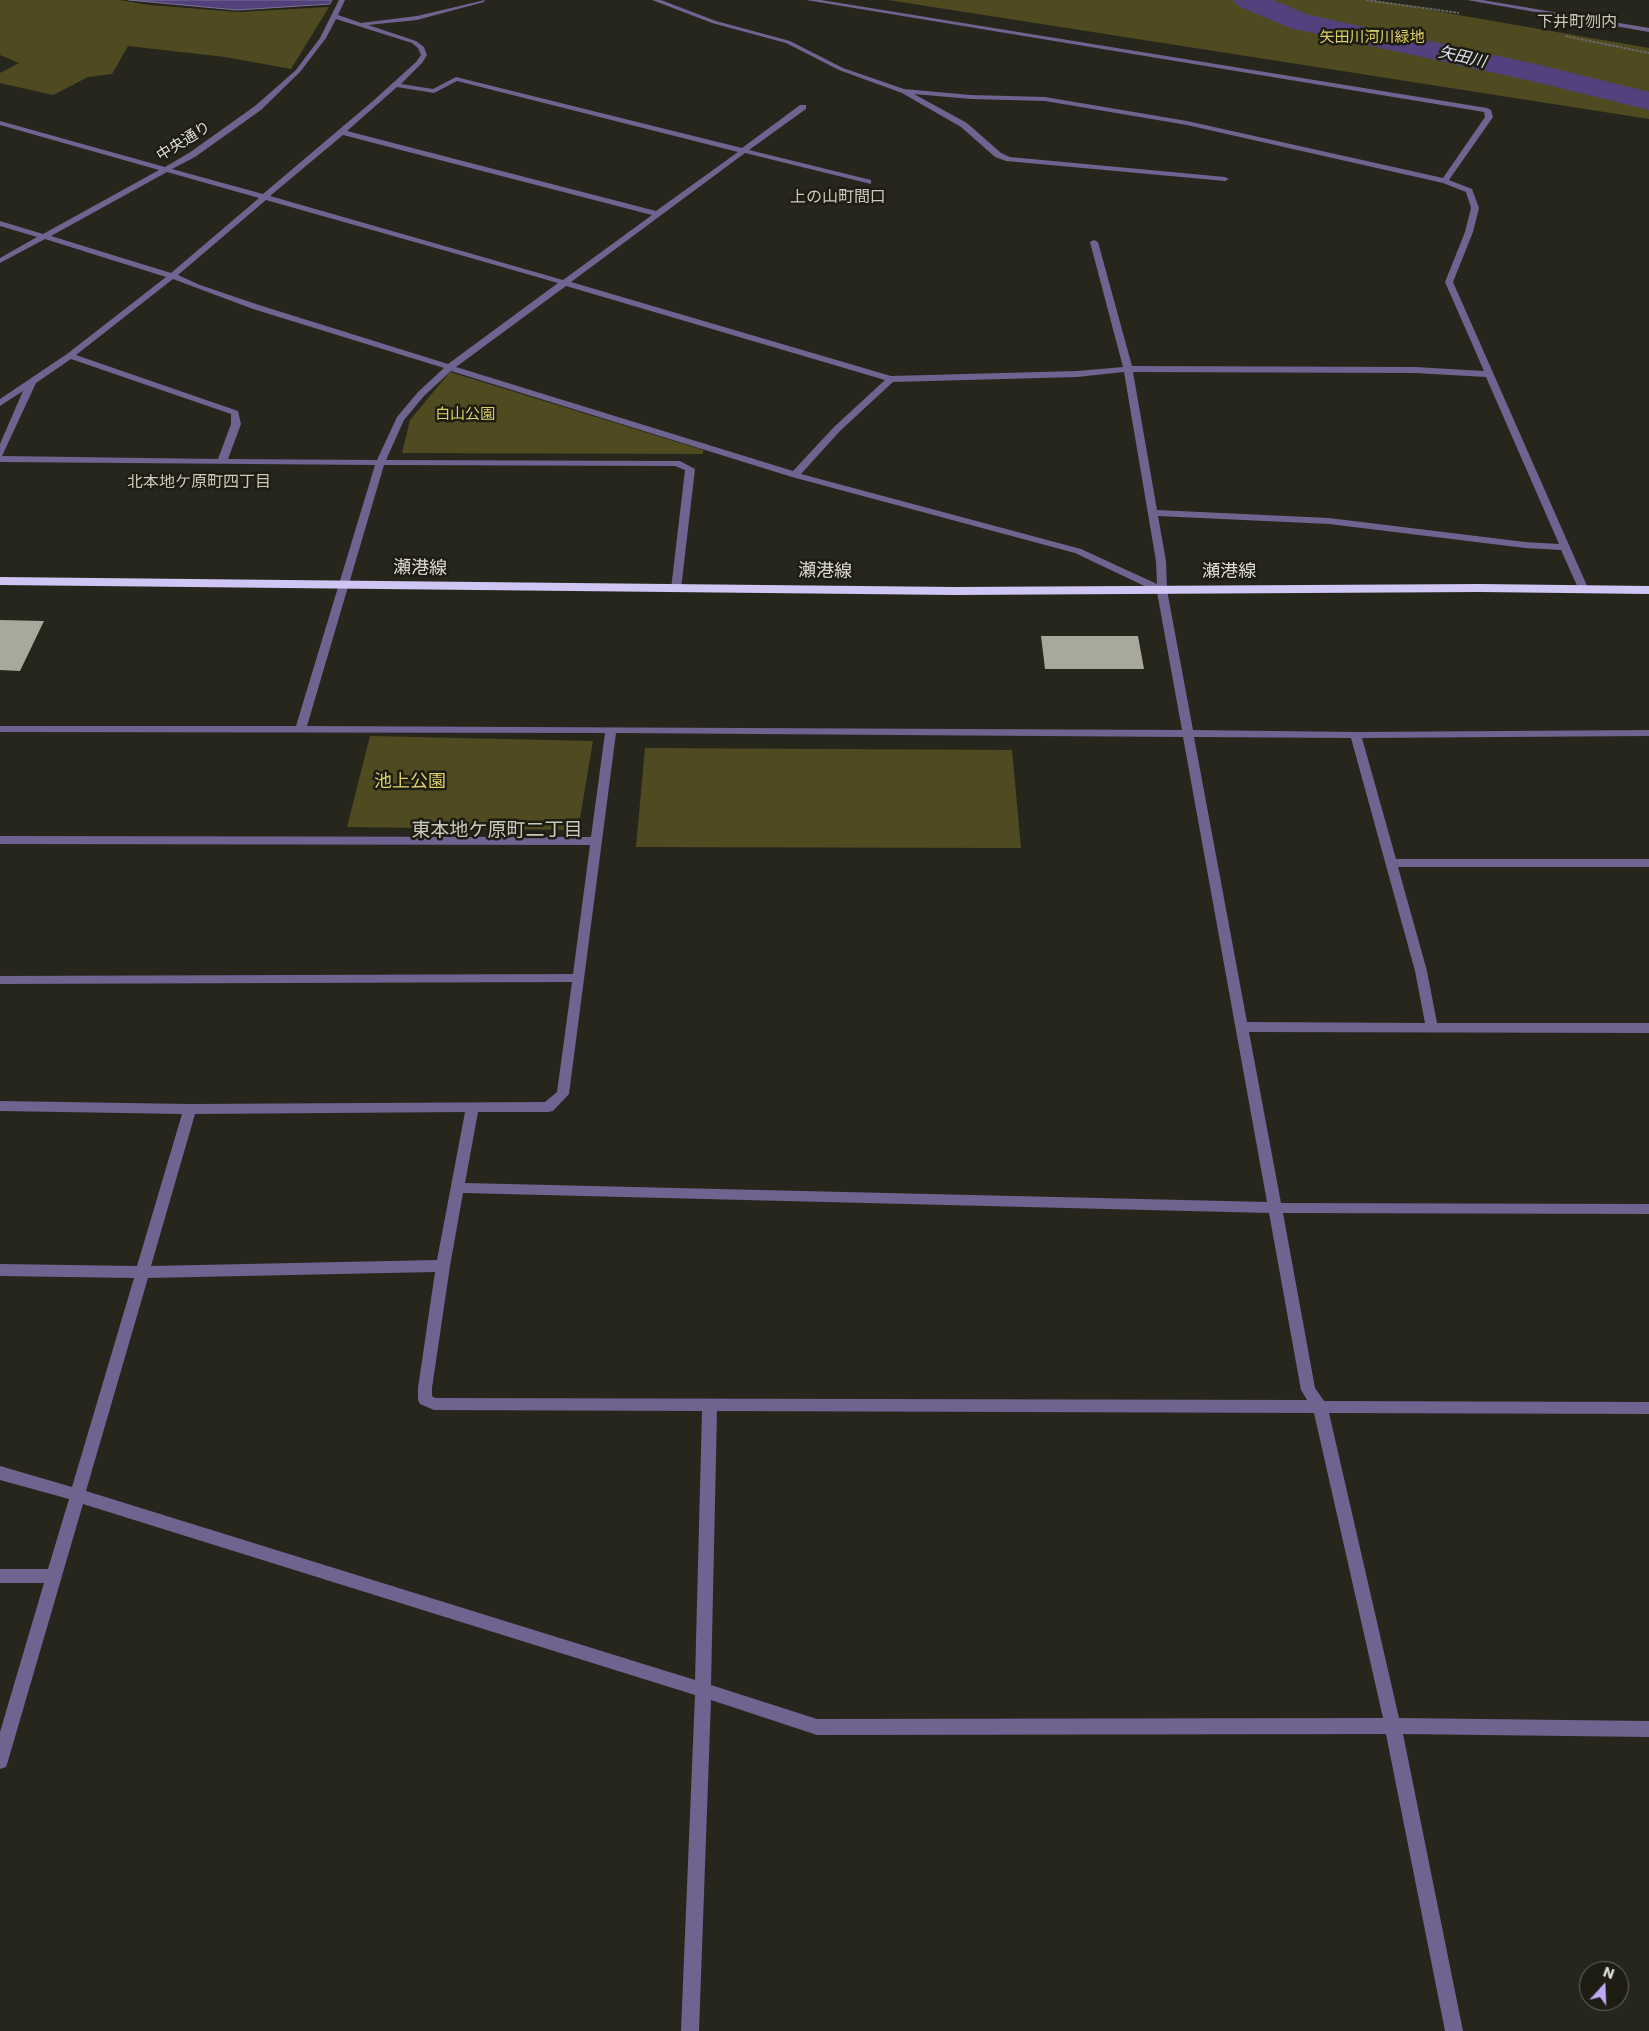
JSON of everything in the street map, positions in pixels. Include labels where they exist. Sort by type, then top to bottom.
[{"type":"highway","name":"瀬港線","points":[[0,581],[343,586],[750,588],[955,592],[1583,588],[1649,590]]},
{"type":"street","name":"中央通り","points":[[0,261],[165,171],[218,138],[258,108],[298,71],[323,38],[342,0]]},
{"type":"street","points":[[655,0],[714,22],[788,42],[841,69],[903,91],[964,125],[998,155],[1010,159],[1225,180]]},
{"type":"street","points":[[809,0],[1488,110],[1489,117],[1445,181]]},
{"type":"street","points":[[1470,0],[1649,30]]},
{"type":"street","points":[[359,23],[417,18],[482,1]]},
{"type":"street","points":[[0,403],[70,356],[172,276],[243,215],[265,199],[396,85],[419,63],[424,55],[421,48],[414,42],[334,16]]},
{"type":"street","points":[[396,85],[434,91],[456,79],[868,182]]},
{"type":"street","points":[[903,91],[971,97],[1045,99],[1267,140],[1445,181],[1469,191],[1475,208],[1469,232],[1449,282],[1583,588]]},
{"type":"street","points":[[301,729],[380,463],[400,419],[421,394],[450,367],[803,107]]},
{"type":"street","points":[[0,124],[565,283],[891,379],[1077,374],[1128,369],[1415,370],[1488,374]]},
{"type":"street","points":[[342,132],[658,214]]},
{"type":"street","points":[[0,223],[172,276],[197,287],[256,307],[795,475],[1078,552],[1162,590]]},
{"type":"street","points":[[1094,242],[1128,369],[1161,561],[1162,590],[1308,1390],[1320,1407],[1393,1726],[1454,2031]]},
{"type":"street","points":[[70,356],[235,413],[236,424],[222,462]]},
{"type":"street","points":[[795,475],[891,379]]},
{"type":"street","points":[[0,454],[32,382]]},
{"type":"street","points":[[0,459],[380,463],[677,463],[690,470],[676,589]]},
{"type":"street","points":[[1152,512],[1330,521],[1516,544],[1565,547]]},
{"type":"street","points":[[0,729],[1356,734],[1649,733]]},
{"type":"street","points":[[0,1106],[190,1109],[472,1109],[548,1107],[563,1094],[611,730]]},
{"type":"street","points":[[1356,734],[1421,971],[1432,1026]]},
{"type":"street","points":[[0,840],[595,841]]},
{"type":"street","points":[[1390,863],[1649,863]]},
{"type":"street","points":[[0,980],[578,978]]},
{"type":"street","points":[[1241,1027],[1649,1028]]},
{"type":"street","points":[[0,1761],[190,1109]]},
{"type":"street","points":[[472,1109],[443,1266],[425,1388],[425,1400],[434,1404],[1649,1408]]},
{"type":"street","points":[[458,1188],[1275,1208],[1649,1209]]},
{"type":"street","points":[[0,1270],[143,1272],[443,1266]]},
{"type":"street","points":[[690,2031],[703,1690],[710,1404]]},
{"type":"street","points":[[0,1473],[77,1495],[817,1727],[1393,1726],[1649,1730]]},
{"type":"street","points":[[0,1576],[53,1576]]},
{"type":"green space","points":[[0,0],[120,0],[149,5],[238,12],[329,7],[291,69],[225,57],[128,46],[112,74],[88,77],[53,95],[0,83],[0,73],[19,63],[0,55]]},
{"type":"green space","name":"矢田川河川緑地","points":[[888,0],[1372,0],[1649,48],[1649,119]]},
{"type":"green space","name":"白山公園","points":[[450,372],[703,450],[703,454],[402,453],[410,420]]},
{"type":"green space","name":"池上公園","points":[[370,736],[593,741],[578,830],[347,827]]},
{"type":"green space","points":[[645,748],[1012,750],[1021,848],[636,847]]},
{"type":"shaded area","points":[[129,0],[332,0],[330,4],[237,10]]},
{"type":"building","points":[[0,620],[44,621],[20,671],[0,670]]},
{"type":"building","points":[[1041,636],[1138,636],[1144,669],[1045,669]]},
{"type":"waterway","name":"矢田川","points":[[1248,0],[1300,22],[1536,73],[1649,101]]},
{"type":"district","name":"下井町刎内","points":[[1577,23]]},
{"type":"district","name":"上の山町間口","points":[[838,198]]},
{"type":"district","name":"北本地ケ原町四丁目","points":[[199,483]]},
{"type":"district","name":"東本地ケ原町二丁目","points":[[497,831]]}]
